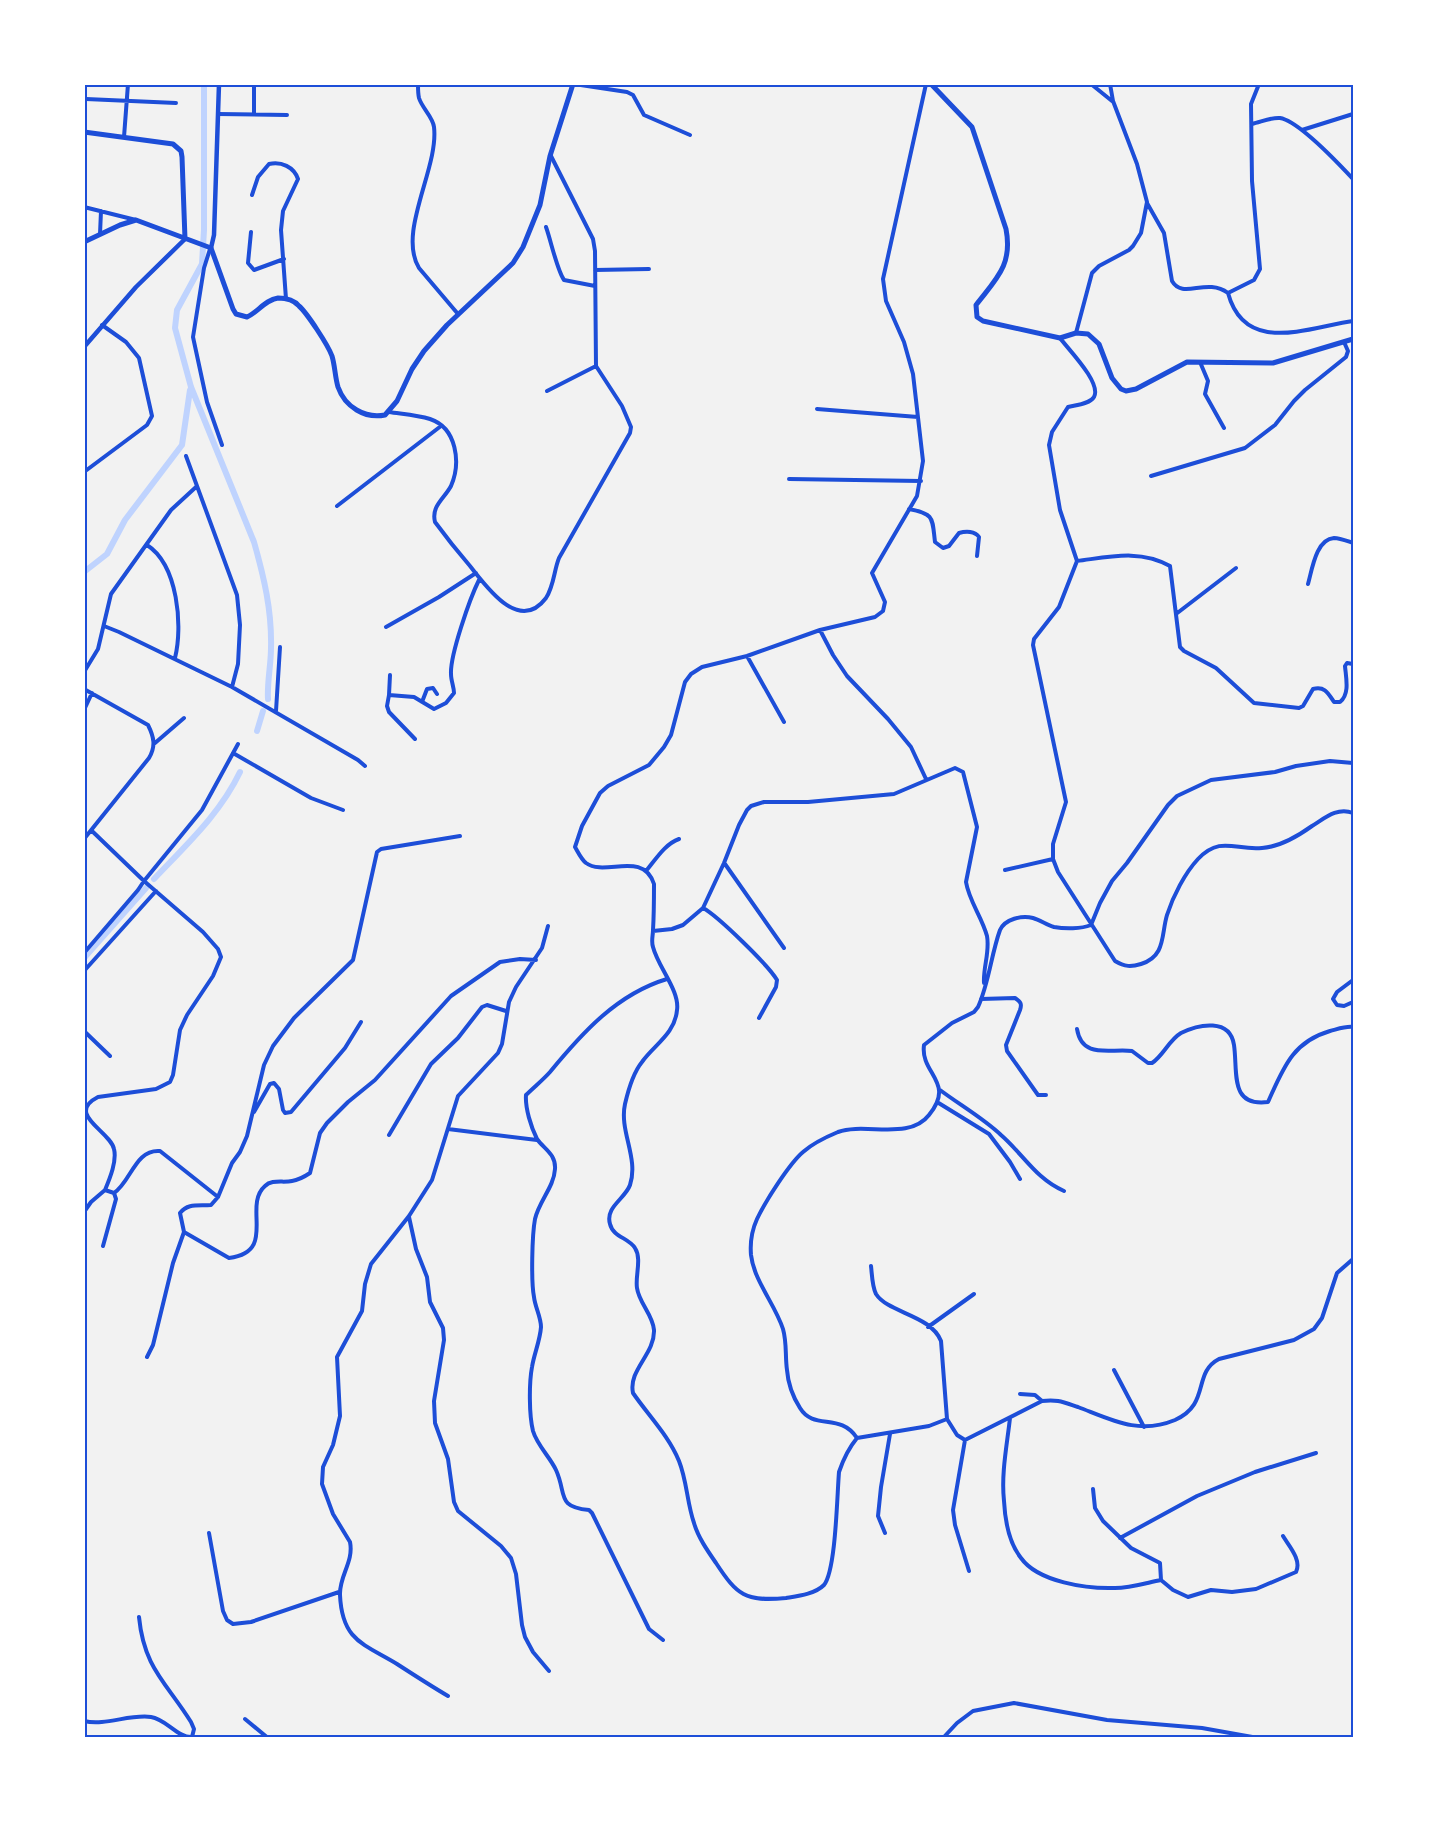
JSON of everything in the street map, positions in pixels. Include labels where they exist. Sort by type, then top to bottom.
[{"type":"main road","points":[[84,242],[136,220],[211,248],[232,309],[236,314],[247,317],[272,300],[286,298],[299,306],[332,355],[338,387],[343,399],[368,416],[385,415],[397,401],[412,369],[424,351],[459,314],[513,264],[523,247],[540,205],[550,156],[574,84]]},
{"type":"main road","points":[[931,84],[972,128],[1006,229],[1008,255],[1003,268],[976,305],[975,312],[982,321],[1059,338],[1084,332],[1093,336],[1106,356],[1112,378],[1121,389],[1126,391],[1136,389],[1187,362],[1273,363],[1353,339]]},
{"type":"main road","points":[[84,132],[173,144],[181,151],[187,240]]},
{"type":"street","points":[[124,137],[128,84]]},
{"type":"street","points":[[219,84],[214,235],[204,268],[193,337],[207,402],[222,445]]},
{"type":"street","points":[[254,84],[254,114]]},
{"type":"street","points":[[418,84],[419,98],[434,126],[432,149],[415,225],[412,250],[419,268],[459,314]]},
{"type":"street","points":[[574,84],[627,92],[633,95],[644,115],[690,135]]},
{"type":"street","points":[[926,84],[883,279],[886,301],[904,342],[913,374],[923,461],[917,496],[872,573],[885,602],[883,611],[867,619],[820,630],[747,656],[702,667],[691,674],[686,682],[671,735],[664,747],[649,765],[608,786],[600,793],[582,826],[575,847],[586,863],[595,867],[634,866],[646,871],[652,877],[654,884],[652,945],[676,997],[678,1010],[664,1040],[641,1062],[632,1083],[623,1118],[631,1151],[632,1175],[627,1191],[610,1211],[610,1225],[637,1251],[637,1291],[654,1327],[651,1345],[631,1384],[633,1393],[673,1448],[680,1464],[699,1536],[728,1582],[735,1591],[766,1600],[807,1594],[824,1585],[832,1566],[839,1473],[843,1459],[857,1438],[929,1426],[947,1419]]},
{"type":"street","points":[[1091,84],[1113,101]]},
{"type":"street","points":[[1110,84],[1113,101],[1137,164],[1147,202],[1164,233],[1172,281],[1175,286],[1186,290],[1204,286],[1216,287],[1228,293],[1236,314],[1246,323],[1267,332],[1294,333],[1353,321]]},
{"type":"street","points":[[1228,293],[1254,280],[1260,269],[1252,181],[1251,104],[1259,84]]},
{"type":"street","points":[[86,99],[176,103]]},
{"type":"street","points":[[217,114],[287,115]]},
{"type":"street","points":[[1301,130],[1353,114]]},
{"type":"street","points":[[1252,123],[1281,118],[1288,121],[1333,158],[1353,179]]},
{"type":"street","points":[[389,412],[432,420],[448,433],[455,445],[456,473],[450,487],[435,509],[433,515],[435,522],[476,573],[479,580],[494,595],[510,608],[525,610],[537,607],[551,588],[559,558],[630,434],[631,427],[622,406],[596,366],[593,238],[550,156]]},
{"type":"street","points":[[252,195],[258,177],[269,165],[281,164],[297,174],[298,179],[283,211],[281,230],[286,298]]},
{"type":"street","points":[[1076,333],[1092,273],[1099,266],[1133,246],[1141,233],[1147,202]]},
{"type":"street","points":[[84,207],[136,220]]},
{"type":"street","points":[[100,235],[101,211]]},
{"type":"street","points":[[546,227],[562,277],[568,281],[595,286]]},
{"type":"street","points":[[251,232],[248,263],[250,268],[254,270],[264,268],[284,259]]},
{"type":"street","points":[[84,347],[136,287],[187,240]]},
{"type":"street","points":[[595,270],[649,269]]},
{"type":"street","points":[[84,472],[147,425],[152,416],[139,358],[126,342],[102,325]]},
{"type":"street","points":[[1059,338],[1090,375],[1096,393],[1089,401],[1068,407],[1052,432],[1049,445],[1060,510],[1077,561],[1059,607],[1034,639],[1033,645],[1066,802],[1053,844],[1053,859],[1058,872],[1115,961],[1130,967],[1156,956],[1161,948],[1167,915],[1180,886],[1198,859],[1208,851],[1226,844],[1250,849],[1265,848],[1284,842],[1334,813],[1346,811],[1353,813]]},
{"type":"street","points":[[1151,476],[1245,448],[1259,439],[1275,426],[1305,390],[1346,357],[1348,351],[1344,341]]},
{"type":"street","points":[[1200,362],[1208,381],[1205,394],[1224,428]]},
{"type":"street","points":[[547,391],[596,366]]},
{"type":"street","points":[[817,409],[918,417]]},
{"type":"street","points":[[337,506],[441,426]]},
{"type":"street","points":[[186,456],[237,595],[240,626],[238,664],[232,687]]},
{"type":"street","points":[[789,479],[921,481]]},
{"type":"street","points":[[84,672],[98,649],[111,594],[171,510],[196,487]]},
{"type":"street","points":[[909,509],[930,515],[935,542],[943,548],[949,546],[960,533],[977,534],[979,537],[977,556]]},
{"type":"street","points":[[1308,584],[1321,546],[1328,539],[1336,538],[1353,543]]},
{"type":"street","points":[[147,545],[160,557],[173,584],[179,629],[175,658]]},
{"type":"street","points":[[1077,561],[1129,554],[1164,563],[1172,570],[1178,644],[1184,651],[1216,668],[1254,703],[1299,708],[1303,706],[1313,688],[1319,687],[1327,691],[1334,702],[1340,702],[1347,693],[1345,666],[1347,663],[1353,664]]},
{"type":"street","points":[[1175,614],[1236,568]]},
{"type":"street","points":[[386,627],[476,573]]},
{"type":"street","points":[[390,695],[414,697],[434,709],[446,702],[454,693],[451,673],[455,654],[467,608],[479,580]]},
{"type":"street","points":[[104,626],[232,687],[276,711],[365,766]]},
{"type":"street","points":[[820,630],[833,656],[847,676],[888,718],[910,747],[926,779]]},
{"type":"street","points":[[276,711],[280,647]]},
{"type":"street","points":[[747,656],[784,722]]},
{"type":"street","points":[[390,675],[390,695],[387,706],[389,712],[415,739]]},
{"type":"street","points":[[422,702],[427,689],[433,688],[437,694]]},
{"type":"street","points":[[84,689],[148,725],[153,734],[154,743],[149,758],[84,839]]},
{"type":"street","points":[[84,710],[92,693]]},
{"type":"street","points":[[154,743],[184,718]]},
{"type":"street","points":[[84,952],[138,890],[202,810],[238,744]]},
{"type":"street","points":[[233,753],[311,798],[343,810]]},
{"type":"street","points":[[857,1438],[843,1424],[809,1418],[798,1405],[786,1369],[786,1342],[783,1330],[777,1312],[754,1267],[751,1254],[752,1238],[761,1212],[801,1153],[819,1140],[842,1131],[898,1130],[920,1123],[929,1115],[937,1102],[940,1090],[939,1083],[926,1063],[923,1054],[924,1045],[952,1023],[974,1012],[981,999],[993,962],[1000,929],[1004,923],[1012,919],[1030,917],[1056,927],[1083,928],[1091,925],[1112,881],[1177,796],[1211,780],[1275,772],[1330,761],[1353,763]]},
{"type":"street","points":[[653,931],[682,926],[703,908],[739,825],[751,806],[764,802],[808,802],[894,794],[955,768],[963,772],[977,827],[966,882],[967,891],[984,925],[987,939],[988,954],[984,986]]},
{"type":"street","points":[[84,1212],[91,1202],[105,1190],[115,1152],[112,1143],[86,1115],[90,1103],[98,1097],[156,1089],[170,1082],[180,1030],[187,1015],[213,976],[221,957],[218,949],[203,932],[144,881],[92,831]]},
{"type":"street","points":[[147,1357],[153,1345],[173,1263],[184,1232],[180,1213],[189,1205],[210,1205],[218,1197],[232,1163],[247,1136],[264,1065],[281,1033],[353,960],[377,852],[381,849],[460,836]]},
{"type":"street","points":[[646,871],[661,852],[679,839]]},
{"type":"street","points":[[1005,870],[1053,859]]},
{"type":"street","points":[[724,863],[784,948]]},
{"type":"street","points":[[84,971],[156,891]]},
{"type":"street","points":[[703,908],[722,923],[777,980],[776,987],[759,1018]]},
{"type":"street","points":[[448,1696],[363,1646],[348,1630],[345,1623],[339,1592],[352,1549],[326,1498],[322,1484],[323,1467],[333,1445],[340,1416],[337,1357],[362,1311],[365,1284],[371,1264],[409,1216],[432,1180],[458,1096],[498,1053],[502,1044],[506,1011],[516,987],[542,948],[548,926]]},
{"type":"street","points":[[184,1232],[229,1258],[245,1255],[254,1244],[257,1206],[262,1188],[267,1183],[302,1179],[310,1173],[320,1132],[327,1123],[375,1080],[451,996],[500,962],[520,958],[536,960]]},
{"type":"street","points":[[663,1640],[649,1629],[590,1510],[575,1509],[568,1505],[556,1471],[533,1433],[531,1369],[541,1326],[533,1295],[535,1220],[540,1204],[552,1182],[555,1168],[553,1157],[538,1140],[532,1128],[526,1095],[595,1022],[648,985],[667,980]]},
{"type":"street","points":[[1353,980],[1337,992],[1333,999],[1337,1005],[1344,1006],[1353,1002]]},
{"type":"street","points":[[981,999],[1015,999],[1022,1005],[1006,1045],[1007,1051],[1038,1095],[1046,1095]]},
{"type":"street","points":[[389,1135],[431,1064],[458,1038],[482,1007],[487,1005],[506,1011]]},
{"type":"street","points":[[252,1115],[270,1084],[274,1083],[279,1089],[283,1110],[285,1113],[291,1112],[345,1048],[361,1022]]},
{"type":"street","points":[[1077,1029],[1082,1044],[1096,1051],[1132,1051],[1152,1064],[1178,1035],[1204,1026],[1215,1025],[1227,1030],[1234,1042],[1237,1086],[1244,1098],[1255,1103],[1268,1102],[1293,1054],[1302,1044],[1327,1032],[1353,1027]]},
{"type":"street","points":[[84,1031],[110,1056]]},
{"type":"street","points":[[940,1090],[1001,1134],[1030,1167],[1050,1185],[1064,1191]]},
{"type":"street","points":[[937,1102],[989,1134],[1020,1179]]},
{"type":"street","points":[[448,1129],[538,1140]]},
{"type":"street","points":[[114,1193],[121,1187],[133,1167],[145,1155],[155,1150],[165,1154],[218,1197]]},
{"type":"street","points":[[105,1190],[114,1193]]},
{"type":"street","points":[[103,1246],[116,1199],[114,1193]]},
{"type":"street","points":[[409,1216],[416,1249],[427,1277],[429,1302],[443,1328],[444,1340],[434,1401],[435,1424],[448,1459],[454,1502],[458,1511],[501,1546],[511,1558],[516,1574],[525,1637],[533,1652],[549,1671]]},
{"type":"street","points":[[965,1440],[1042,1401],[1055,1399],[1129,1426],[1152,1428],[1177,1419],[1197,1402],[1206,1368],[1212,1363],[1219,1359],[1294,1340],[1314,1329],[1322,1318],[1337,1273],[1353,1259]]},
{"type":"street","points":[[871,1266],[877,1295],[886,1304],[916,1317],[938,1335],[947,1419],[957,1435],[965,1440]]},
{"type":"street","points":[[928,1327],[974,1294]]},
{"type":"street","points":[[1114,1370],[1145,1427]]},
{"type":"street","points":[[1020,1394],[1035,1395],[1042,1401]]},
{"type":"street","points":[[1010,1418],[1004,1501],[1009,1531],[1014,1547],[1022,1559],[1035,1571],[1071,1585],[1116,1588],[1161,1580]]},
{"type":"street","points":[[885,1533],[878,1516],[890,1434]]},
{"type":"street","points":[[965,1440],[953,1510],[955,1525],[969,1571]]},
{"type":"street","points":[[1120,1538],[1197,1496],[1255,1472],[1316,1453]]},
{"type":"street","points":[[1093,1489],[1095,1508],[1103,1521],[1131,1548],[1160,1563],[1161,1580],[1173,1590],[1188,1597],[1211,1590],[1232,1592],[1256,1589],[1296,1572],[1298,1563],[1283,1536]]},
{"type":"street","points":[[209,1533],[223,1611],[226,1620],[233,1624],[251,1622],[339,1592]]},
{"type":"street","points":[[84,1721],[100,1723],[145,1717],[154,1718],[185,1736],[192,1737],[194,1729],[191,1722],[157,1674],[146,1654],[139,1617]]},
{"type":"street","points":[[943,1738],[973,1711],[1014,1702],[1107,1720],[1202,1728],[1258,1738]]},
{"type":"street","points":[[245,1719],[268,1738]]},
{"type":"waterway","points":[[204,84],[202,264],[177,310],[175,328],[191,387],[254,542],[261,568],[269,607],[271,634],[268,699]]},
{"type":"waterway","points":[[84,572],[107,554],[125,520],[182,445],[190,390]]},
{"type":"waterway","points":[[257,731],[263,711]]},
{"type":"waterway","points":[[154,879],[223,802],[240,772]]},
{"type":"waterway","points":[[84,958],[146,888]]}]
